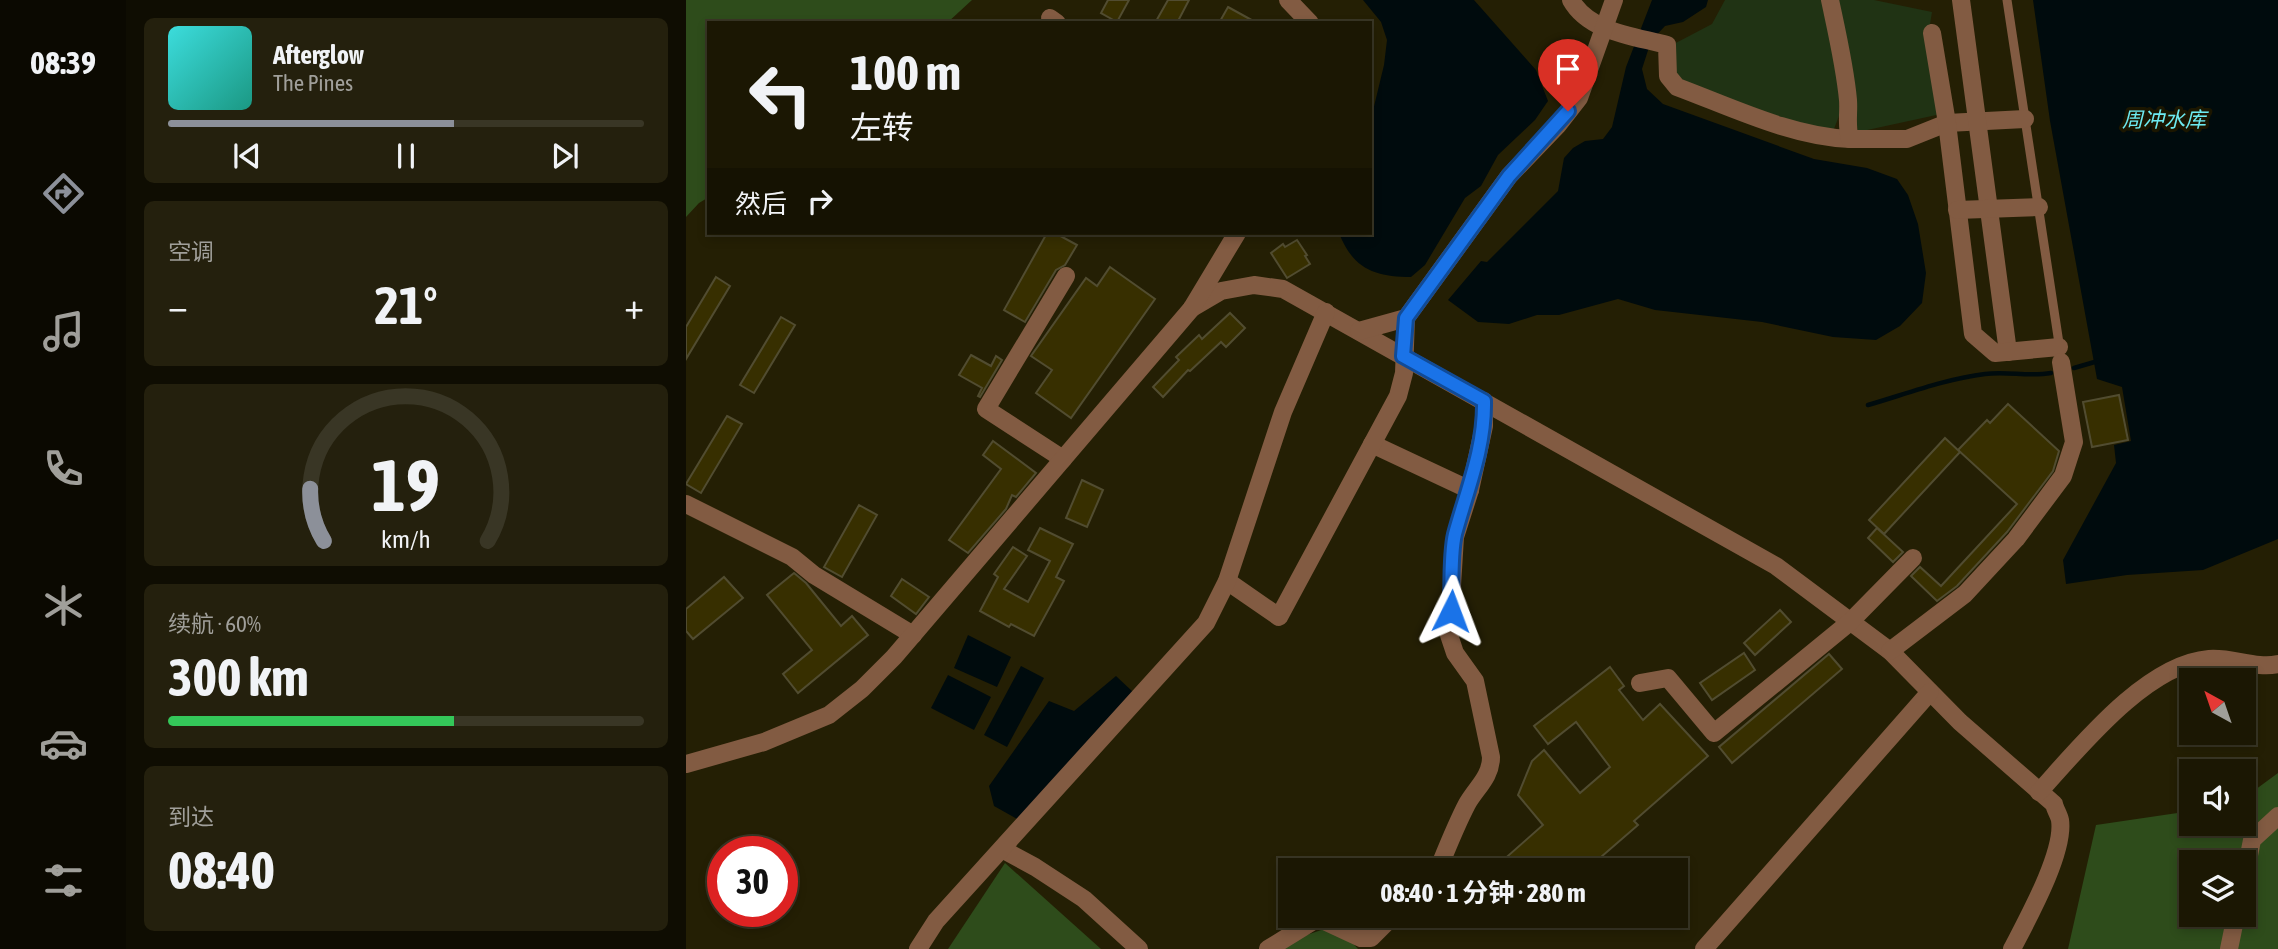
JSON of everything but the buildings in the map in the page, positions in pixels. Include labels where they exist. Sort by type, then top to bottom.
[{"type":"street","points":[[1288,0],[1308,21]]},
{"type":"street","points":[[1571,0],[1578,12],[1604,28],[1667,45],[1668,76],[1677,87],[1793,130],[1829,138],[1907,139],[1947,123],[2025,119]]},
{"type":"street","points":[[1227,581],[1279,617],[1398,396],[1404,373],[1406,318],[1509,176],[1558,125],[1579,98],[1614,0]]},
{"type":"street","points":[[1830,0],[1845,81],[1848,103],[1846,126],[1850,139]]},
{"type":"street","points":[[1961,0],[2008,352]]},
{"type":"street","points":[[1890,652],[1965,594],[2016,539],[2063,476],[2074,442],[2060,354],[1995,354],[1973,334],[1947,123],[1932,33]]},
{"type":"street","points":[[1957,210],[2039,207]]},
{"type":"street","points":[[686,764],[764,742],[829,715],[862,689],[913,635],[1192,308],[1236,235]]},
{"type":"street","points":[[1063,459],[986,409],[1066,276]]},
{"type":"street","points":[[1192,308],[1221,291],[1254,285],[1283,289],[1776,566],[1890,652],[1930,692],[2054,804],[2060,820],[2059,843],[2012,949]]},
{"type":"street","points":[[918,949],[936,921],[1206,623],[1227,581],[1283,412],[1326,312]]},
{"type":"street","points":[[1359,331],[1406,318]]},
{"type":"street","points":[[1443,858],[1469,801],[1491,769],[1491,757],[1475,681],[1455,653],[1449,635],[1454,537],[1470,490],[1484,426],[1484,401]]},
{"type":"street","points":[[1372,444],[1470,490]]},
{"type":"street","points":[[686,504],[792,556],[814,575],[913,635]]},
{"type":"street","points":[[1640,683],[1668,678],[1714,733],[1850,622],[1913,558]]},
{"type":"street","points":[[2039,792],[2105,720],[2160,676],[2183,665],[2208,659],[2240,660],[2269,666],[2278,664]]},
{"type":"street","points":[[1704,949],[1930,692]]},
{"type":"street","points":[[2250,850],[2252,840],[2278,816]]},
{"type":"street","points":[[1002,849],[1084,899],[1139,949]]},
{"type":"street","points":[[2229,949],[2234,927]]},
{"type":"street","points":[[1268,949],[1302,928]]},
{"type":"street","points":[[1340,928],[1361,938],[1371,938],[1381,928]]},
{"type":"lane","points":[[2007,0],[2060,354]]},
{"type":"green space","points":[[686,0],[972,0],[949,21],[707,21],[707,198],[686,217]]},
{"type":"green space","points":[[1725,0],[1829,0],[1844,103],[1832,134],[1681,84],[1673,74],[1672,45],[1712,24]]},
{"type":"green space","points":[[1835,0],[1874,0],[1932,12],[1928,36],[1941,114],[1858,132]]},
{"type":"green space","points":[[2278,773],[2278,949],[2068,949],[2096,825],[2179,813],[2179,836],[2256,836],[2256,789]]},
{"type":"green space","points":[[1005,863],[1101,949],[948,949]]},
{"type":"green space","points":[[1327,928],[1339,928],[1358,949],[1277,949],[1286,942]]},
{"type":"water","points":[[1363,0],[1474,0],[1536,70],[1548,101],[1535,120],[1498,155],[1481,186],[1465,198],[1425,265],[1411,277],[1376,273],[1358,263],[1340,235],[1372,235],[1372,115],[1387,40],[1381,22]]},
{"type":"water","points":[[1652,0],[1708,0],[1706,7],[1683,22],[1665,26],[1651,41],[1642,69],[1647,89],[1663,104],[1814,159],[1867,168],[1897,179],[1908,195],[1918,224],[1926,273],[1922,303],[1900,326],[1876,340],[1833,337],[1762,322],[1655,310],[1618,299],[1559,315],[1537,315],[1509,324],[1478,322],[1448,300],[1481,261],[1487,262],[1558,191],[1564,158],[1573,148],[1585,141],[1603,139],[1612,127],[1626,67]]},
{"type":"water","name":"周冲水库","points":[[2033,0],[2278,0],[2278,539],[2203,570],[2127,575],[2066,584],[2063,560],[2116,463],[2114,445],[2131,441],[2122,387],[2097,379],[2050,121]]},
{"type":"water","points":[[968,635],[1011,657],[997,687],[954,668]]},
{"type":"water","points":[[1021,666],[1044,678],[1007,747],[984,735]]},
{"type":"water","points":[[948,675],[991,697],[974,730],[931,708]]},
{"type":"water","points":[[1116,676],[1133,692],[1019,820],[994,806],[989,786],[1049,701],[1074,711]]},
{"type":"waterway","points":[[2074,368],[2098,361]]},
{"type":"waterway","points":[[1868,405],[1970,376],[1993,373],[2051,373]]},
{"type":"route","points":[[1451,611],[1454,537],[1470,490],[1484,426],[1484,401],[1403,356],[1406,318],[1509,176],[1568,111]]}]
